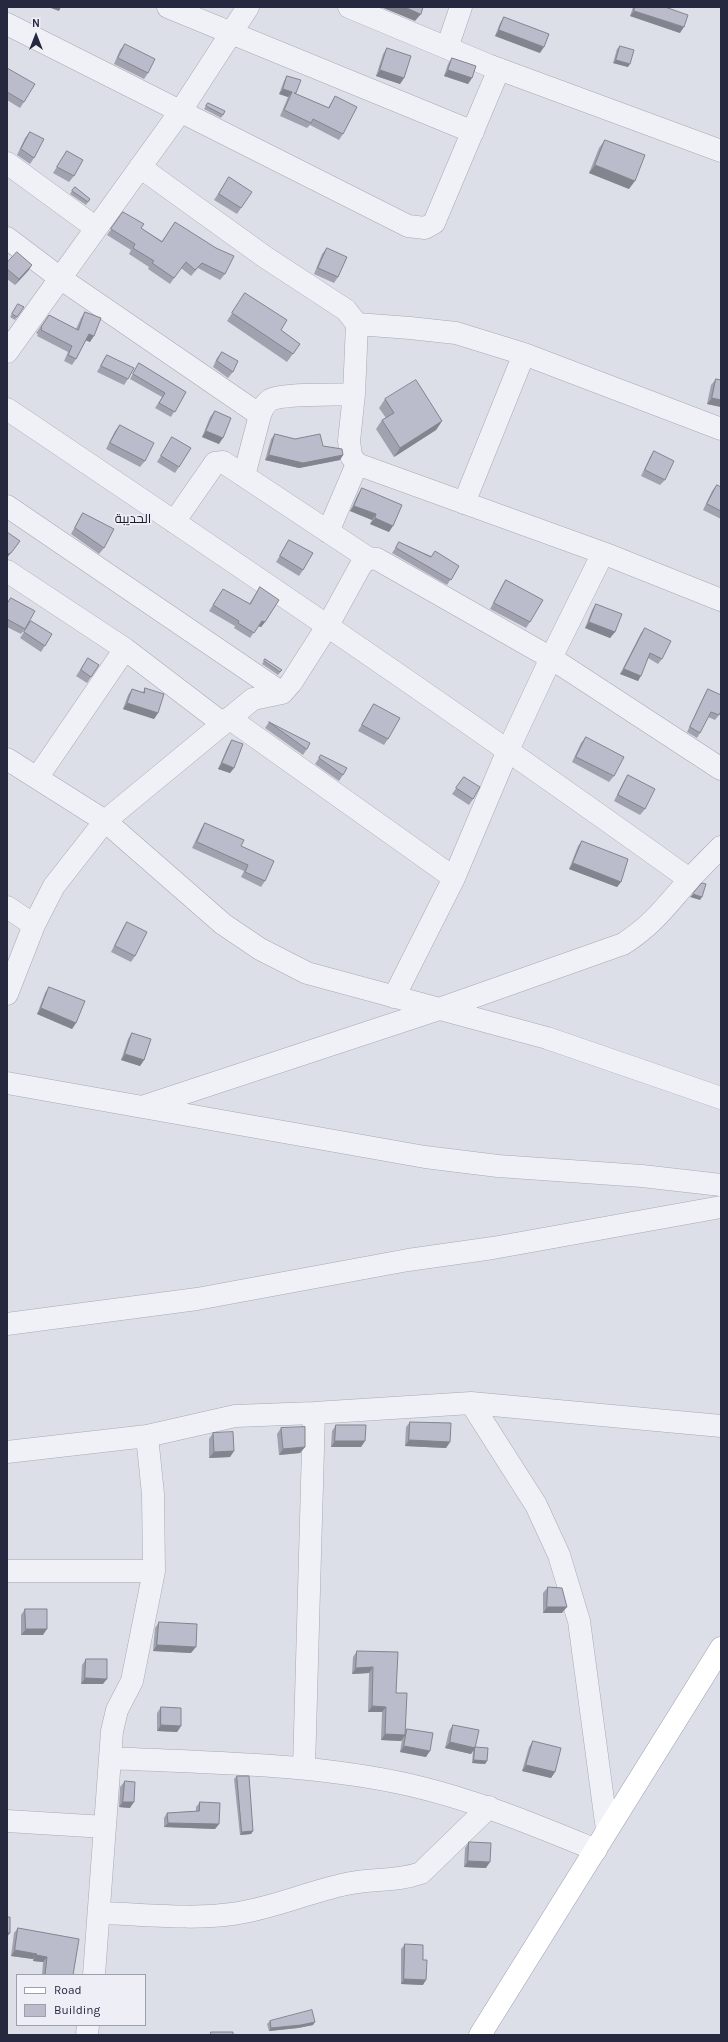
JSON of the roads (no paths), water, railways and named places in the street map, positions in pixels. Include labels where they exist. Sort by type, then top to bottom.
[{"type":"main road","points":[[480,2035],[721,1648]]},
{"type":"street","points":[[168,7],[472,132]]},
{"type":"street","points":[[7,352],[14,327],[60,278],[180,112],[248,7]]},
{"type":"street","points":[[349,7],[498,69],[721,151]]},
{"type":"street","points":[[447,48],[461,7]]},
{"type":"street","points":[[7,24],[408,226],[424,228],[434,223],[498,69]]},
{"type":"street","points":[[7,163],[96,228]]},
{"type":"street","points":[[140,167],[265,257],[346,310],[357,324],[354,394],[349,441],[350,456],[357,464],[603,553],[721,600]]},
{"type":"street","points":[[7,238],[60,278],[260,415]]},
{"type":"street","points":[[357,324],[456,333],[524,354],[721,429]]},
{"type":"street","points":[[464,503],[524,354]]},
{"type":"street","points":[[244,476],[260,415],[264,406],[271,400],[283,397],[354,394]]},
{"type":"street","points":[[7,409],[328,625],[508,750],[689,879]]},
{"type":"street","points":[[174,522],[215,463],[223,462],[368,558],[377,559],[551,658],[721,769]]},
{"type":"street","points":[[328,532],[357,464]]},
{"type":"street","points":[[7,506],[282,693]]},
{"type":"street","points":[[394,997],[454,878],[508,750],[551,658],[603,553]]},
{"type":"street","points":[[7,994],[34,925],[54,886],[105,821],[253,699],[282,693],[291,683],[328,625],[361,565],[368,558]]},
{"type":"street","points":[[7,571],[125,649],[226,721],[454,878]]},
{"type":"street","points":[[37,778],[125,649]]},
{"type":"street","points":[[7,759],[105,821],[223,924],[260,949],[307,973],[394,997],[442,1008],[547,1038],[721,1098]]},
{"type":"street","points":[[142,1107],[442,1008],[623,944],[641,932],[658,917],[689,879],[721,848]]},
{"type":"street","points":[[7,907],[34,925]]},
{"type":"street","points":[[7,1083],[425,1157],[498,1166],[642,1176],[721,1185]]},
{"type":"street","points":[[7,1324],[198,1299],[408,1260],[493,1248],[721,1207]]},
{"type":"street","points":[[471,1403],[536,1505],[559,1555],[579,1621],[607,1830]]},
{"type":"street","points":[[7,1452],[147,1436],[235,1416],[314,1413],[471,1403],[721,1426]]},
{"type":"street","points":[[304,1768],[314,1413]]},
{"type":"street","points":[[94,1974],[112,1730],[117,1710],[132,1681],[154,1572],[153,1494],[147,1436]]},
{"type":"street","points":[[7,1571],[154,1572]]},
{"type":"street","points":[[110,1758],[304,1768],[410,1785],[489,1807],[596,1850]]},
{"type":"street","points":[[99,1913],[209,1916],[233,1914],[352,1883],[408,1878],[421,1873],[489,1807]]},
{"type":"street","points":[[7,1821],[105,1827]]},
{"type":"district","name":"الحديبة","points":[[133,519]]}]
